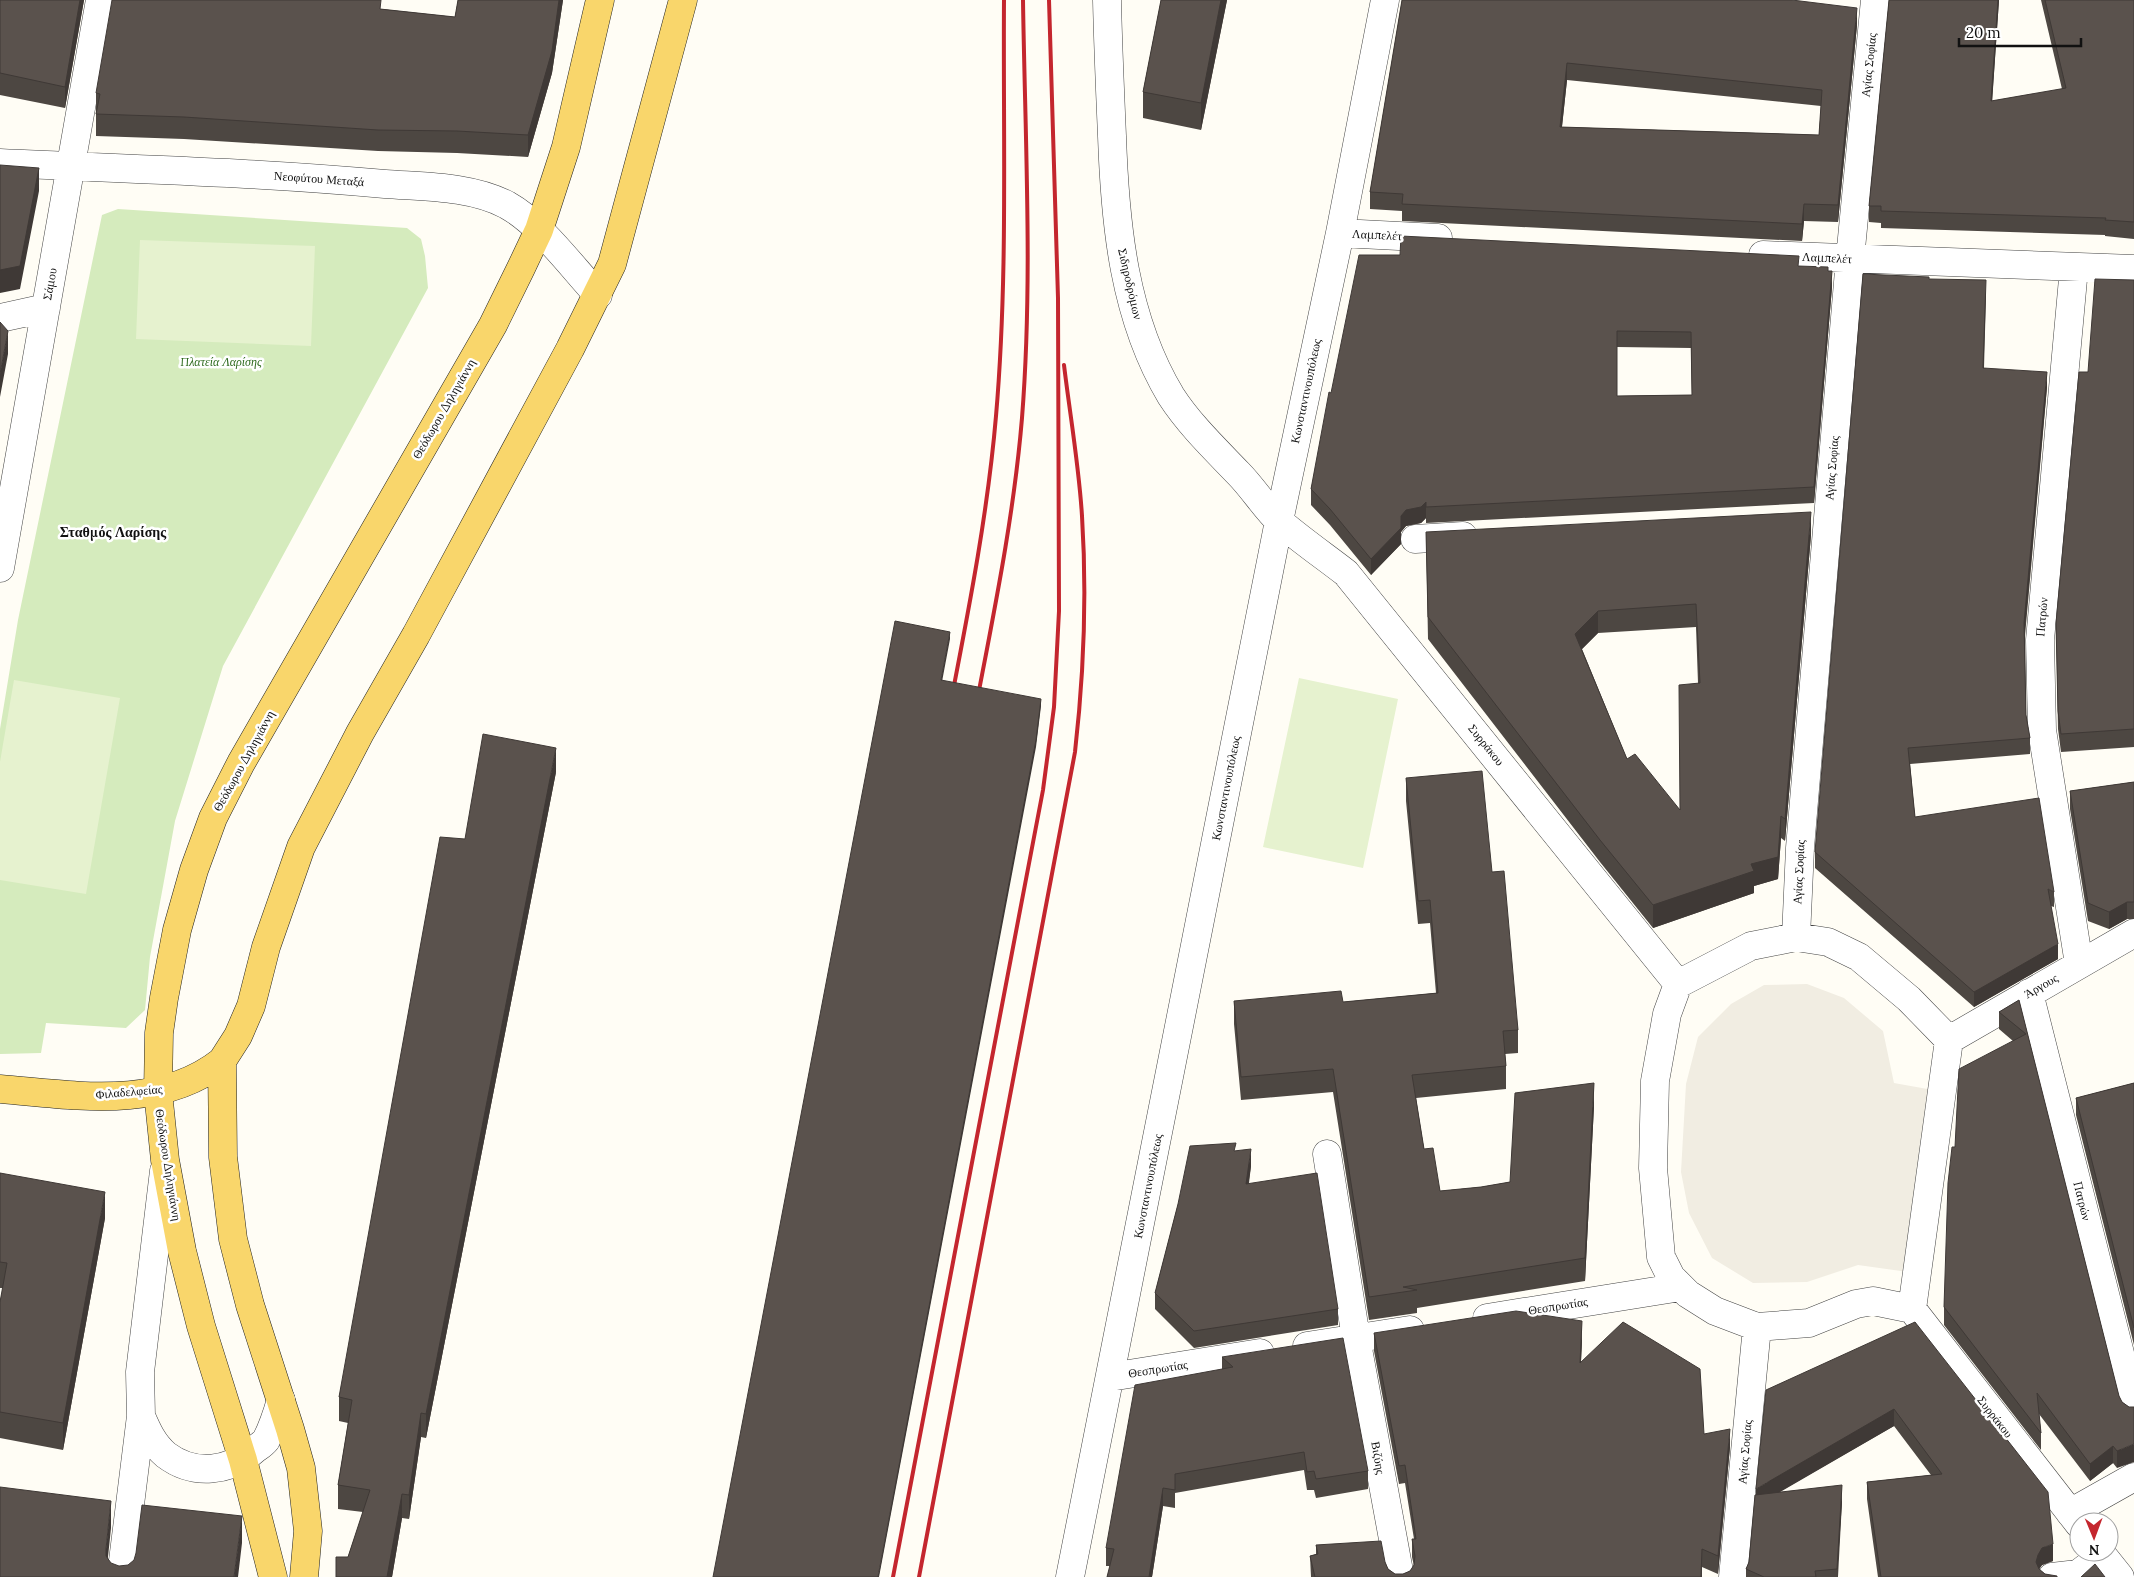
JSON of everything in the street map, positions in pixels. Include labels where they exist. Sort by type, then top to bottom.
[{"type":"main road","name":"Θεόδωρου Δηληγιάννη","points":[[272,1577],[243,1460],[201,1326],[182,1251],[165,1160],[158,1092],[159,1033],[178,930],[191,878],[212,818],[241,763],[493,325],[539,230],[566,148],[600,0]]},
{"type":"main road","points":[[304,1577],[308,1531],[301,1468],[250,1305],[233,1239],[223,1157],[222,1061],[238,1036],[251,1006],[266,947],[300,847],[598,295],[619,244],[682,0]]},
{"type":"main road","name":"Φιλαδελφείας","points":[[0,1089],[104,1097],[158,1092],[197,1077],[222,1061]]},
{"type":"street","name":"Σάμου","points":[[0,568],[100,0]]},
{"type":"street","name":"Σιδηροδρόμων","points":[[1107,0],[1114,185],[1121,247],[1134,309],[1149,351],[1172,396],[1206,440],[1248,483],[1279,521]]},
{"type":"street","name":"Κωνσταντινουπόλεως","points":[[1070,1577],[1279,521],[1340,233],[1385,0]]},
{"type":"street","points":[[1847,8],[1875,5]]},
{"type":"street","name":"Αγίας Σοφίας","points":[[1796,937],[1801,838],[1828,518],[1850,259],[1875,5]]},
{"type":"street","name":"Νεοφύτου Μεταξά","points":[[0,163],[344,179],[472,192],[494,199],[507,206],[539,230],[598,295]]},
{"type":"street","name":"Λαμπελέτ","points":[[1340,233],[1467,240]]},
{"type":"street","name":"Λαμπελέτ","points":[[1742,254],[2134,269]]},
{"type":"street","name":"Πατρών","points":[[2074,268],[2040,640],[2042,730],[2079,964]]},
{"type":"street","points":[[0,318],[46,308]]},
{"type":"street","points":[[1798,519],[1828,518]]},
{"type":"street","name":"Συρράκου","points":[[1279,521],[1346,573],[1678,984]]},
{"type":"street","points":[[1415,539],[1484,535]]},
{"type":"street","name":"Άργους","points":[[1949,1040],[2134,933]]},
{"type":"street","points":[[1796,937],[1828,942],[1859,957],[1909,999],[1949,1040],[1912,1309],[1873,1302],[1856,1304],[1809,1323],[1757,1326],[1715,1311],[1681,1287],[1671,1277],[1661,1257],[1653,1168],[1655,1081],[1667,1014],[1678,984],[1751,946],[1796,937]]},
{"type":"street","name":"Πατρών","points":[[2029,993],[2134,1409]]},
{"type":"street","name":"Βιζύης","points":[[1327,1154],[1356,1338],[1400,1577]]},
{"type":"street","points":[[120,1577],[141,1416],[140,1372],[165,1160]]},
{"type":"street","name":"Θεσπρωτίας","points":[[1464,1321],[1681,1287]]},
{"type":"street","name":"Συρράκου","points":[[1912,1309],[2070,1512]]},
{"type":"street","name":"Θεσπρωτίας","points":[[1110,1377],[1435,1326]]},
{"type":"street","name":"Αγίας Σοφίας","points":[[1734,1577],[1757,1326]]},
{"type":"street","points":[[141,1416],[150,1438],[166,1455],[185,1465],[208,1470],[230,1466],[243,1460],[265,1441],[276,1420],[281,1400]]},
{"type":"street","points":[[2085,1512],[2134,1476]]},
{"type":"street","points":[[2052,1577],[2078,1574],[2092,1562]]},
{"type":"street","points":[[2108,1562],[2120,1577]]},
{"type":"green space","name":"Πλατεία Λαρίσης","points":[[118,209],[407,228],[421,239],[425,256],[428,288],[223,666],[175,821],[150,957],[145,1010],[126,1028],[46,1023],[41,1053],[0,1054],[0,729],[18,620],[102,215]]},
{"type":"green space","points":[[140,240],[315,246],[311,346],[136,339]]},
{"type":"green space","points":[[1299,678],[1398,699],[1363,868],[1263,847]]},
{"type":"green space","points":[[14,680],[120,698],[86,894],[0,880],[0,762]]},
{"type":"shaded area","points":[[1807,984],[1844,998],[1883,1031],[1894,1083],[1933,1090],[1908,1272],[1858,1265],[1807,1282],[1753,1283],[1712,1258],[1689,1213],[1681,1172],[1686,1084],[1698,1037],[1731,1004],[1764,985]]},
{"type":"building","points":[[0,0],[80,0],[65,87],[0,73]]},
{"type":"building","points":[[112,0],[381,0],[380,9],[455,17],[458,0],[559,0],[552,51],[528,135],[457,131],[378,130],[184,117],[96,114],[100,94],[96,93]]},
{"type":"building","points":[[1161,0],[1221,0],[1201,103],[1143,92]]},
{"type":"building","points":[[1402,0],[1792,0],[1857,8],[1838,205],[1804,204],[1802,224],[1402,204],[1403,194],[1370,192]],"holes":[[[1567,63],[1822,90],[1819,135],[1560,127]]]},
{"type":"building","points":[[1889,0],[1998,0],[1991,101],[2066,88],[2045,0],[2134,0],[2134,222],[2105,220],[2106,218],[1881,211],[1881,206],[1869,206]]},
{"type":"building","points":[[0,165],[39,168],[20,266],[0,270]]},
{"type":"building","points":[[1401,236],[1799,256],[1798,266],[1828,267],[1828,271],[1832,271],[1814,487],[1426,507],[1426,502],[1421,507],[1406,510],[1401,516],[1401,528],[1371,559],[1311,489],[1329,392],[1331,393],[1359,255],[1400,255]],"holes":[[[1617,331],[1691,332],[1692,395],[1617,396]]]},
{"type":"building","points":[[1863,274],[1929,277],[1929,279],[1986,280],[1983,368],[2047,372],[2024,623],[2026,715],[2030,738],[1908,748],[1915,817],[2039,798],[2054,892],[2048,889],[2058,944],[1974,992],[1815,852]]},
{"type":"building","points":[[2095,279],[2134,280],[2134,729],[2061,734],[2058,711],[2056,623],[2079,372],[2088,372]]},
{"type":"building","points":[[0,322],[8,331],[0,374]]},
{"type":"building","points":[[1811,512],[1785,819],[1781,816],[1778,857],[1751,864],[1754,871],[1653,905],[1600,840],[1428,617],[1426,532]],"holes":[[[1696,604],[1700,683],[1679,685],[1680,810],[1635,754],[1627,759],[1575,634],[1598,611]]]},
{"type":"building","points":[[895,621],[950,632],[941,680],[1041,699],[1036,740],[878,1577],[713,1577]]},
{"type":"building","points":[[483,734],[556,748],[426,1414],[421,1413],[409,1495],[402,1494],[387,1577],[336,1577],[336,1557],[348,1557],[370,1490],[338,1485],[352,1400],[339,1397],[440,837],[465,839]]},
{"type":"building","points":[[1482,771],[1492,872],[1504,871],[1518,1030],[1503,1031],[1506,1066],[1412,1075],[1424,1149],[1433,1148],[1440,1191],[1510,1182],[1515,1093],[1594,1083],[1585,1258],[1403,1287],[1417,1290],[1369,1297],[1333,1069],[1241,1077],[1234,1001],[1341,991],[1343,1002],[1438,993],[1430,900],[1418,901],[1406,778]]},
{"type":"building","points":[[2134,782],[2134,902],[2127,902],[2109,912],[2088,903],[2070,791]]},
{"type":"building","points":[[2019,1000],[2119,1396],[2122,1402],[2129,1407],[2134,1407],[2134,1444],[2117,1451],[2113,1446],[2090,1464],[2037,1393],[2041,1433],[1944,1307],[1948,1183],[1952,1147],[1955,1147],[1959,1069],[2026,1034],[1999,1012]]},
{"type":"building","points":[[2134,1083],[2134,1328],[2076,1098]]},
{"type":"building","points":[[1236,1143],[1234,1151],[1251,1149],[1246,1184],[1317,1173],[1338,1309],[1194,1331],[1155,1293],[1178,1204],[1190,1146]]},
{"type":"building","points":[[0,1173],[105,1192],[63,1423],[0,1412],[0,1302],[7,1263],[0,1262]]},
{"type":"building","points":[[1516,1311],[1582,1321],[1580,1363],[1623,1322],[1700,1369],[1704,1434],[1730,1429],[1718,1556],[1702,1549],[1701,1577],[1315,1577],[1310,1556],[1318,1554],[1316,1545],[1381,1541],[1388,1569],[1395,1574],[1403,1574],[1410,1571],[1414,1565],[1415,1556],[1412,1539],[1416,1539],[1405,1465],[1399,1466],[1374,1333]]},
{"type":"building","points":[[1915,1322],[2048,1492],[2053,1544],[2042,1548],[2036,1562],[2039,1569],[2045,1574],[2057,1577],[1881,1577],[1867,1482],[1942,1474],[1894,1409],[1756,1489],[1766,1390]]},
{"type":"building","points":[[1343,1338],[1368,1471],[1316,1479],[1314,1471],[1307,1472],[1304,1452],[1175,1474],[1175,1490],[1163,1488],[1149,1577],[1107,1577],[1114,1549],[1106,1548],[1135,1385],[1233,1367],[1222,1357]]},
{"type":"building","points":[[1842,1485],[1837,1569],[1815,1571],[1816,1577],[1764,1577],[1746,1569],[1749,1562],[1755,1495]]},
{"type":"building","points":[[0,1487],[111,1501],[106,1556],[111,1563],[119,1566],[128,1565],[134,1560],[142,1505],[242,1516],[234,1577],[0,1577]]},
{"type":"building","points":[[2095,1564],[2105,1577],[2081,1577]]},
{"type":"railway","points":[[952,696],[983,521],[993,451],[1000,364],[1004,260],[1004,0]]},
{"type":"railway","points":[[977,701],[1009,525],[1022,418],[1028,261],[1023,0]]},
{"type":"railway","points":[[893,1577],[1043,790],[1054,707],[1059,611],[1058,298],[1049,0]]},
{"type":"railway","points":[[919,1577],[1075,752],[1084,634],[1084,546],[1079,478],[1064,365]]},
{"type":"district","name":"Σταθμός Λαρίσης","points":[[113,532]]}]
